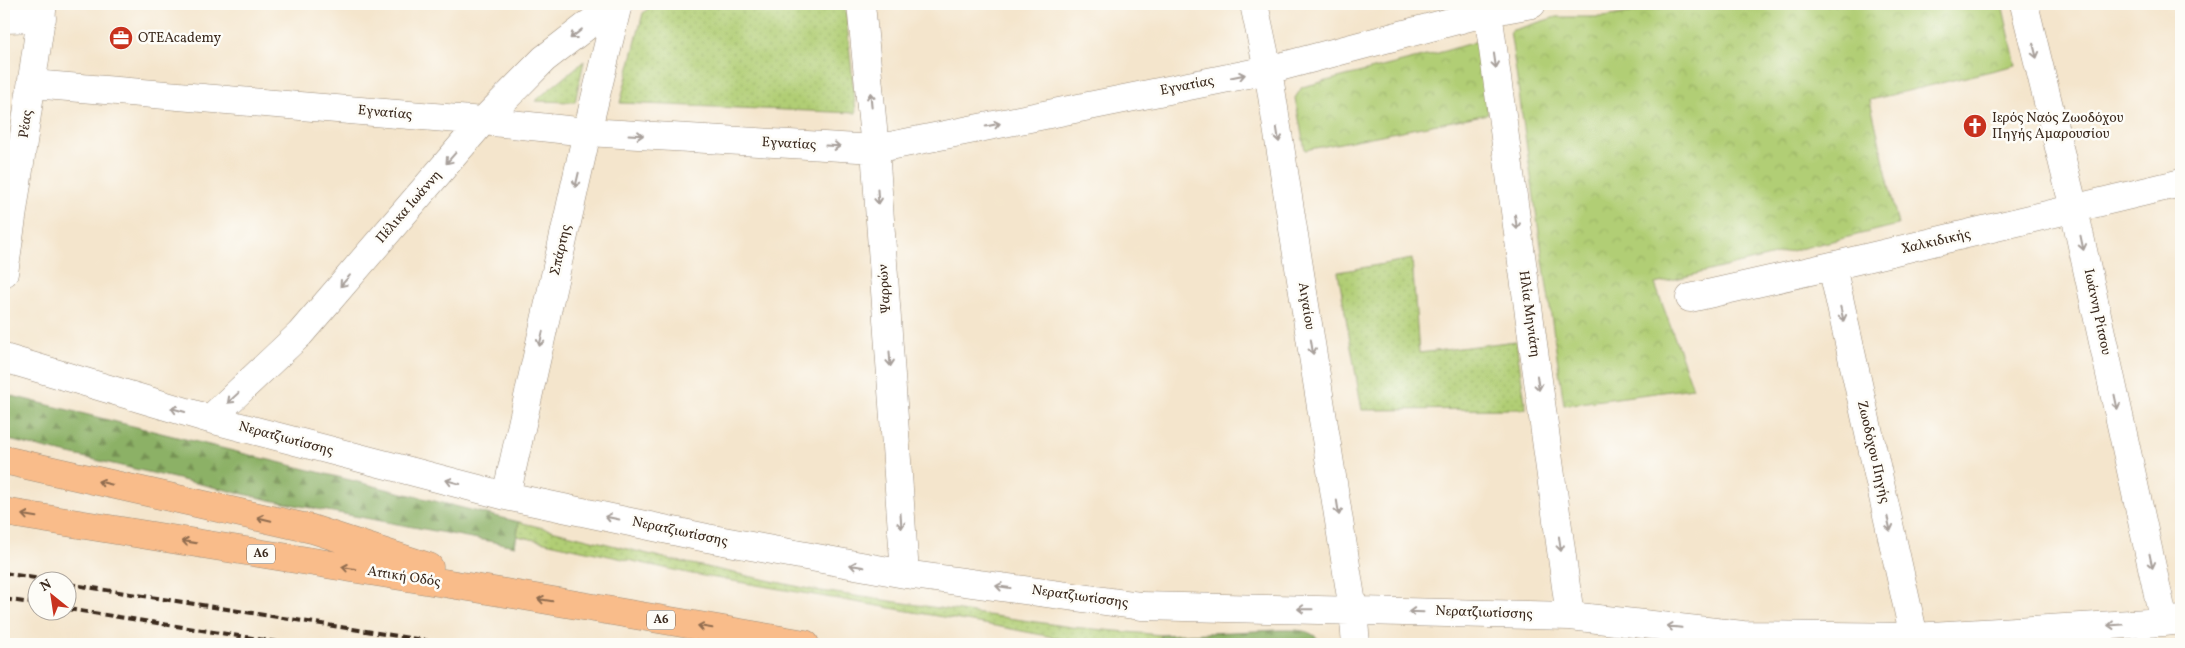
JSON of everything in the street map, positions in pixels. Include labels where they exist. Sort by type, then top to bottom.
[{"type":"highway","points":[[4,460],[312,530],[518,595]]},
{"type":"highway","name":"Αττική Οδός","points":[[4,512],[518,595],[804,644]]},
{"type":"street","name":"Πέλικα Ιωάννη","points":[[210,419],[300,334],[483,121],[544,59],[616,4]]},
{"type":"street","name":"Σπάρτης","points":[[506,496],[616,4]]},
{"type":"street","name":"Ψαρρών","points":[[861,4],[875,149],[905,574]]},
{"type":"street","name":"Αιγαίου","points":[[1254,4],[1268,70],[1353,610],[1356,644]]},
{"type":"street","name":"Εγνατίας","points":[[32,84],[483,121],[587,132],[875,149],[1268,70],[1488,12],[1532,4]]},
{"type":"street","name":"Ιωάννη Ρίτσου","points":[[2024,4],[2173,621]]},
{"type":"street","points":[[4,19],[42,11]]},
{"type":"street","name":"Ρέας","points":[[4,273],[42,11]]},
{"type":"street","name":"Ηλία Μηνιάτη","points":[[1488,12],[1570,616]]},
{"type":"street","name":"Χαλκιδικής","points":[[1690,298],[2181,183]]},
{"type":"street","name":"Ζωοδόχου Πηγής","points":[[1832,266],[1914,637]]},
{"type":"street","name":"Νερατζιωτίσσης","points":[[4,358],[210,419],[506,496],[707,538],[905,574],[1141,606],[1570,616],[1743,635],[1914,637],[2173,621]]},
{"type":"green space","points":[[654,4],[845,4],[856,113],[620,103],[643,13]]},
{"type":"green space","points":[[1684,4],[2002,4],[2016,65],[1870,100],[1898,225],[1655,284],[1693,388],[1564,405],[1510,31],[1556,17],[1604,17]]},
{"type":"green space","points":[[1478,41],[1488,114],[1305,150],[1295,98],[1302,87]]},
{"type":"green space","points":[[584,61],[575,102],[535,101]]},
{"type":"green space","points":[[1412,259],[1419,353],[1516,341],[1526,409],[1362,410],[1338,272]]},
{"type":"green space","points":[[4,394],[519,522],[515,546],[274,501],[4,439]]},
{"type":"green space","points":[[519,522],[668,559],[814,590],[1071,627],[1161,635],[1160,644],[1088,644],[1001,627],[692,574],[517,536]]},
{"type":"green space","points":[[1279,630],[1303,631],[1313,635],[1322,644],[1160,644],[1161,635]]},
{"type":"railway","points":[[4,573],[28,577]]},
{"type":"railway","points":[[78,586],[448,644]]},
{"type":"railway","points":[[4,599],[28,603]]},
{"type":"railway","points":[[78,611],[290,644]]},
{"type":"place","name":"OTEAcademy","points":[[121,38]]},
{"type":"place","name":"Ιερός Ναός Ζωοδόχου Πηγής Αμαρουσίου","points":[[1975,126]]}]
